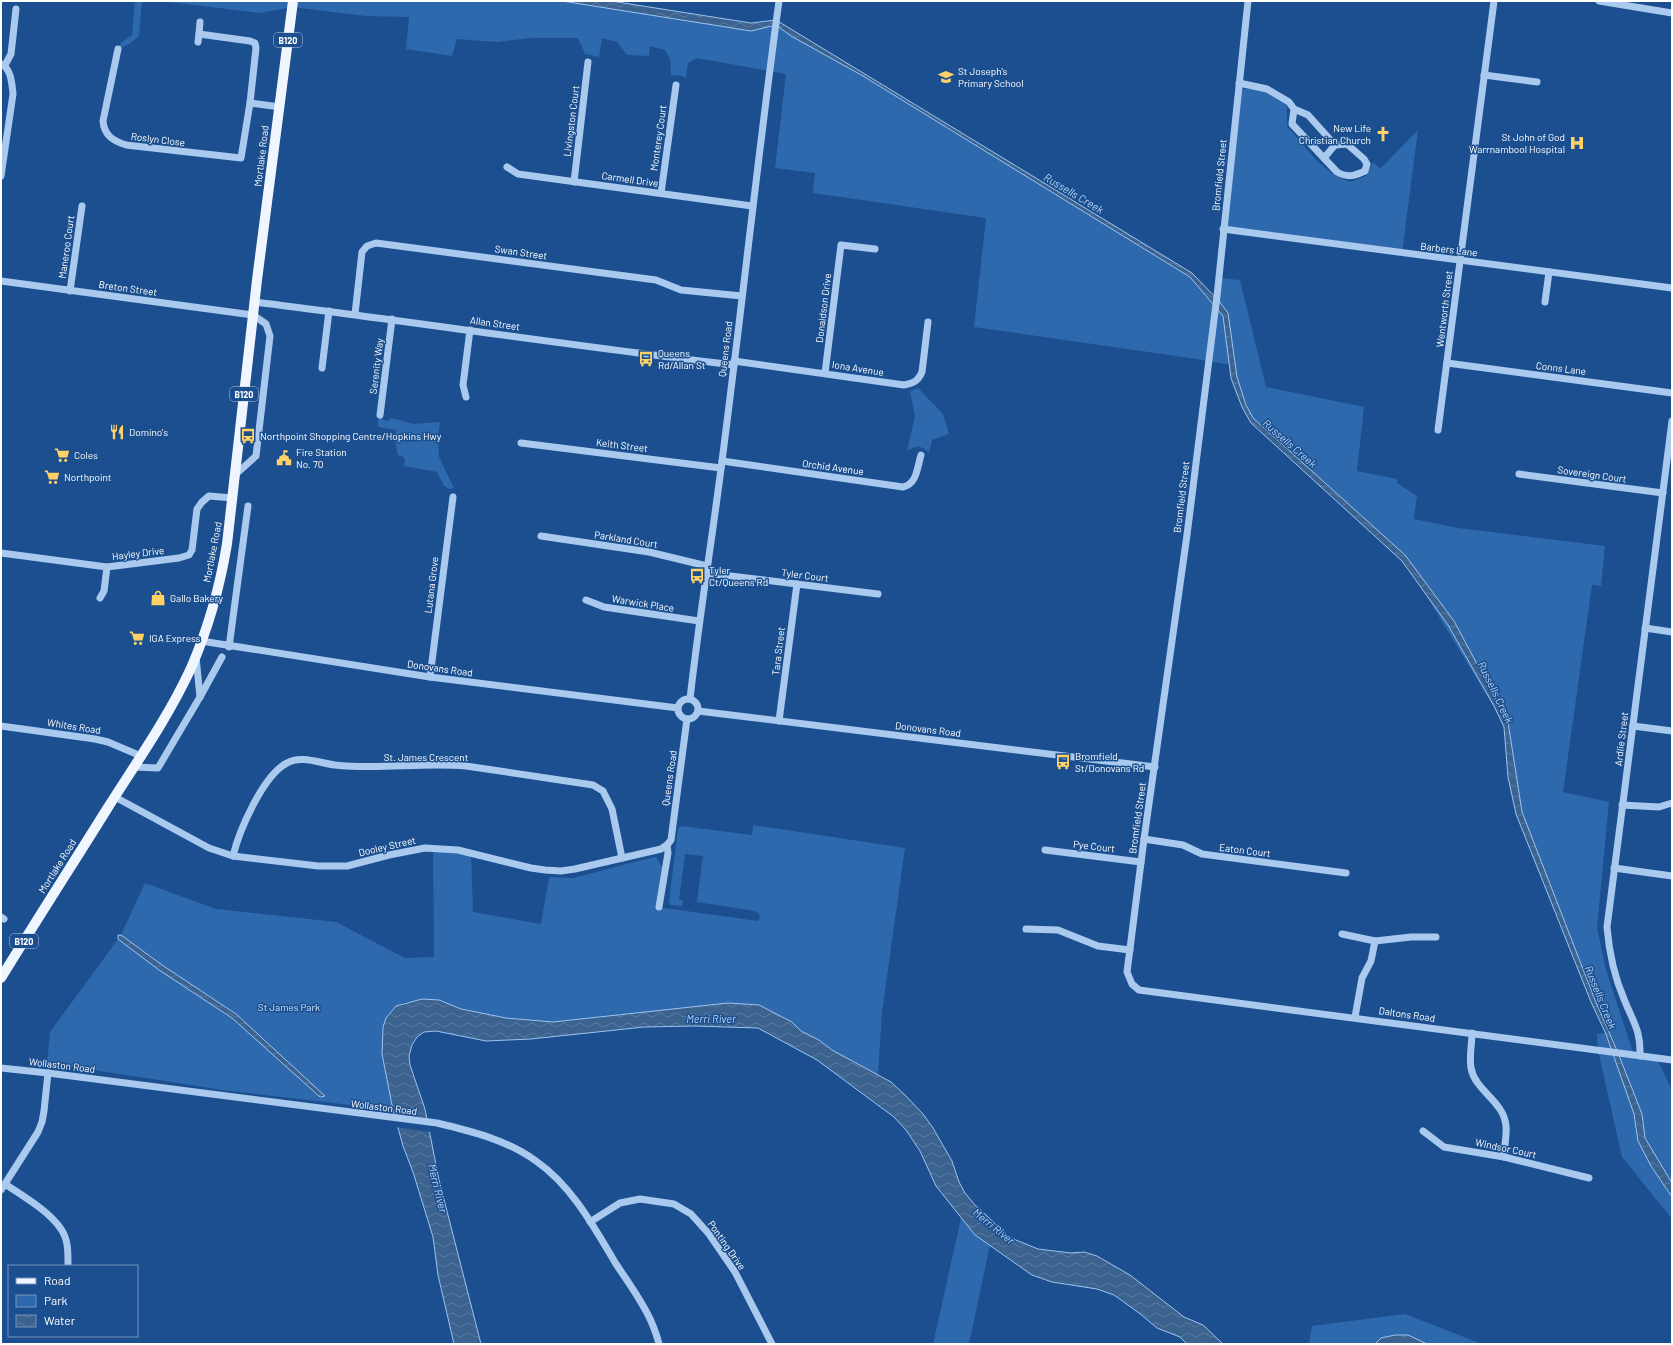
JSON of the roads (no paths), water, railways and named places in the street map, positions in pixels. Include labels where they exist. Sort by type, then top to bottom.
[{"type":"main road","name":"Mortlake Road","points":[[1,978],[141,756],[180,690],[196,655],[212,610],[223,566],[233,498],[254,302],[293,1]]},
{"type":"street","name":"Queens Road","points":[[690,699],[706,569],[722,465],[752,206],[779,1]]},
{"type":"street","name":"Bromfield Street","points":[[1139,990],[1132,984],[1127,972],[1144,839],[1187,535],[1217,296],[1248,1]]},
{"type":"street","name":"Wentworth Street","points":[[1438,430],[1494,1]]},
{"type":"street","points":[[1599,1],[1672,13]]},
{"type":"street","points":[[1,176],[13,94],[12,80],[3,64],[12,49],[16,9]]},
{"type":"street","points":[[198,42],[200,22]]},
{"type":"street","name":"Roslyn Close","points":[[118,50],[103,121],[103,129],[107,135],[118,143],[179,152],[241,158],[256,55],[255,44],[248,40],[199,34]]},
{"type":"street","name":"Livingston Court","points":[[574,182],[588,62]]},
{"type":"street","points":[[1484,75],[1536,82]]},
{"type":"street","points":[[1239,83],[1267,89],[1289,102],[1294,109],[1308,115],[1335,145]]},
{"type":"street","name":"Monterey Court","points":[[661,193],[676,85]]},
{"type":"street","points":[[250,103],[280,107]]},
{"type":"street","points":[[1294,109],[1292,124],[1337,172],[1346,176],[1355,176],[1365,171],[1367,164],[1364,159],[1347,144],[1335,145],[1324,158]]},
{"type":"street","name":"Carmell Drive","points":[[507,167],[518,174],[752,206]]},
{"type":"street","name":"Maneroo Court","points":[[70,290],[82,206]]},
{"type":"street","name":"Barbers Lane","points":[[1223,229],[1672,288]]},
{"type":"street","name":"Swan Street","points":[[354,314],[362,252],[367,246],[376,243],[656,280],[681,290],[742,296]]},
{"type":"street","name":"Donaldson Drive","points":[[825,373],[841,245],[875,249]]},
{"type":"street","points":[[1545,302],[1549,272]]},
{"type":"street","name":"Breton Street","points":[[1,281],[253,315]]},
{"type":"street","name":"Allan Street","points":[[254,302],[392,319],[628,353],[734,363]]},
{"type":"street","points":[[322,368],[330,312]]},
{"type":"street","points":[[236,474],[256,456],[267,371],[270,336],[266,324],[253,315]]},
{"type":"street","name":"Serenity Way","points":[[372,415],[382,416],[392,319]]},
{"type":"street","name":"Iona Avenue","points":[[734,363],[825,373],[904,385],[912,384],[918,379],[922,372],[928,322]]},
{"type":"street","points":[[466,397],[463,385],[470,330]]},
{"type":"street","name":"Conns Lane","points":[[1447,364],[1672,393]]},
{"type":"street","name":"Ardlie Street","points":[[1640,1056],[1638,1031],[1623,999],[1608,949],[1607,927],[1672,425]]},
{"type":"street","name":"Keith Street","points":[[521,443],[722,465]]},
{"type":"street","name":"Orchid Avenue","points":[[722,465],[903,487],[909,486],[914,479],[921,455]]},
{"type":"street","name":"Sovereign Court","points":[[1519,474],[1663,493]]},
{"type":"street","name":"Hayley Drive","points":[[1,553],[107,567],[168,560],[189,555],[192,550],[197,510],[202,502],[210,496],[233,498]]},
{"type":"street","name":"Lutana Grove","points":[[430,677],[453,497]]},
{"type":"street","points":[[229,647],[248,506]]},
{"type":"street","name":"Parkland Court","points":[[541,536],[649,552],[706,569]]},
{"type":"street","points":[[100,598],[104,591],[107,567]]},
{"type":"street","name":"Tyler Court","points":[[706,569],[797,584],[878,594]]},
{"type":"street","name":"Tara Street","points":[[780,721],[797,584]]},
{"type":"street","name":"Warwick Place","points":[[586,600],[604,607],[699,621]]},
{"type":"street","points":[[1645,628],[1672,632]]},
{"type":"street","name":"Donovans Road","points":[[201,641],[229,647],[430,677],[678,708]]},
{"type":"street","name":"Mortlake Road","points":[[196,655],[200,697]]},
{"type":"street","points":[[134,767],[158,768],[222,657]]},
{"type":"street","points":[[690,699],[696,703],[698,711],[693,718],[687,719],[681,716],[678,708],[681,702],[690,699]]},
{"type":"street","name":"Donovans Road","points":[[698,711],[1155,767]]},
{"type":"street","name":"Queens Road","points":[[660,907],[687,719]]},
{"type":"street","name":"Whites Road","points":[[1,726],[95,739],[108,742],[141,756]]},
{"type":"street","points":[[1633,726],[1672,731]]},
{"type":"street","name":"St. James Crescent","points":[[233,856],[235,847],[250,810],[277,769],[288,762],[301,759],[334,765],[374,767],[466,766],[593,785],[604,791],[612,809],[622,858]]},
{"type":"street","name":"Dooley Street","points":[[115,797],[209,848],[233,856],[318,866],[347,866],[389,855],[425,848],[458,850],[531,868],[561,871],[661,849],[669,843]]},
{"type":"street","points":[[1622,805],[1659,807],[1672,803]]},
{"type":"street","name":"Eaton Court","points":[[1144,839],[1183,845],[1202,854],[1346,873]]},
{"type":"street","name":"Pye Court","points":[[1045,850],[1141,862]]},
{"type":"street","points":[[1614,868],[1672,876]]},
{"type":"street","points":[[1026,929],[1058,930],[1098,946],[1130,950]]},
{"type":"street","points":[[1342,934],[1375,941],[1411,937],[1436,937]]},
{"type":"street","points":[[1355,1017],[1362,978],[1371,961],[1375,941]]},
{"type":"street","name":"Daltons Road","points":[[1139,990],[1355,1017],[1672,1060]]},
{"type":"street","points":[[1472,1033],[1471,1068],[1478,1085],[1492,1098],[1500,1110],[1506,1125],[1504,1157]]},
{"type":"street","name":"Wollaston Road","points":[[1,1068],[437,1123],[472,1132],[515,1148],[536,1161],[556,1178],[590,1222],[651,1320],[660,1344]]},
{"type":"street","points":[[48,1073],[42,1122],[3,1187],[43,1210],[61,1229],[68,1249],[68,1262]]},
{"type":"street","name":"Windsor Court","points":[[1423,1131],[1444,1147],[1504,1157],[1589,1178]]},
{"type":"street","name":"Ponting Drive","points":[[590,1222],[620,1203],[640,1199],[674,1204],[691,1214],[709,1234],[735,1272],[772,1344]]},
{"type":"water","points":[[562,1],[611,1],[751,23],[776,20],[1192,273],[1219,301],[1228,313],[1237,377],[1246,405],[1253,418],[1405,555],[1454,621],[1508,722],[1522,812],[1595,1000],[1642,1114],[1645,1138],[1672,1183],[1672,1197],[1651,1166],[1638,1141],[1634,1114],[1606,1034],[1591,1002],[1516,814],[1508,777],[1504,727],[1494,706],[1448,625],[1402,561],[1251,423],[1242,407],[1231,378],[1223,316],[1190,277],[863,76],[791,36],[776,25],[751,31]]},
{"type":"water","points":[[118,935],[121,935],[162,965],[236,1014],[325,1096],[320,1097],[232,1018],[159,970],[118,939]]},
{"type":"water","name":"Merri River","points":[[422,999],[439,1000],[461,1009],[506,1018],[553,1022],[728,1003],[759,1005],[792,1022],[801,1031],[819,1040],[832,1050],[891,1082],[923,1114],[933,1128],[952,1161],[959,1182],[965,1193],[974,1204],[1011,1238],[1038,1249],[1071,1253],[1084,1252],[1097,1256],[1130,1275],[1184,1317],[1203,1325],[1223,1344],[1187,1344],[1180,1337],[1157,1328],[1114,1295],[1097,1289],[1052,1282],[1032,1275],[975,1235],[936,1186],[920,1151],[906,1130],[894,1117],[817,1060],[758,1028],[695,1026],[644,1027],[531,1039],[486,1041],[436,1031],[424,1032],[417,1037],[412,1045],[409,1056],[410,1065],[425,1109],[439,1180],[481,1344],[454,1344],[438,1275],[433,1237],[413,1172],[403,1146],[393,1110],[382,1054],[383,1027],[386,1018],[396,1006]]},
{"type":"water","points":[[1395,1335],[1408,1335],[1427,1344],[1375,1344],[1381,1338]]},
{"type":"place","name":"St Joseph's Primary School","points":[[946,77]]},
{"type":"place","name":"New Life Christian Church","points":[[1383,134]]},
{"type":"place","name":"St John of God Warrnambool Hospital","points":[[1577,143]]},
{"type":"place","name":"Queens Rd/Allan St","points":[[646,359]]},
{"type":"place","name":"Domino's","points":[[117,432]]},
{"type":"place","name":"Northpoint Shopping Centre/Hopkins Hwy","points":[[248,436]]},
{"type":"place","name":"Coles","points":[[62,455]]},
{"type":"place","name":"Fire Station No. 70","points":[[284,458]]},
{"type":"place","name":"Northpoint","points":[[52,477]]},
{"type":"place","name":"Tyler Ct/Queens Rd","points":[[697,576]]},
{"type":"place","name":"Gallo Bakery","points":[[158,598]]},
{"type":"place","name":"IGA Express","points":[[137,638]]},
{"type":"place","name":"Bromfield St/Donovans Rd","points":[[1063,762]]},
{"type":"water label","name":"Russells Creek","points":[[1074,193]]},
{"type":"water label","name":"Russells Creek","points":[[1290,443]]},
{"type":"water label","name":"Russells Creek","points":[[1496,692]]},
{"type":"water label","name":"Russells Creek","points":[[1601,997]]},
{"type":"park label","name":"St James Park","points":[[289,1007]]}]
